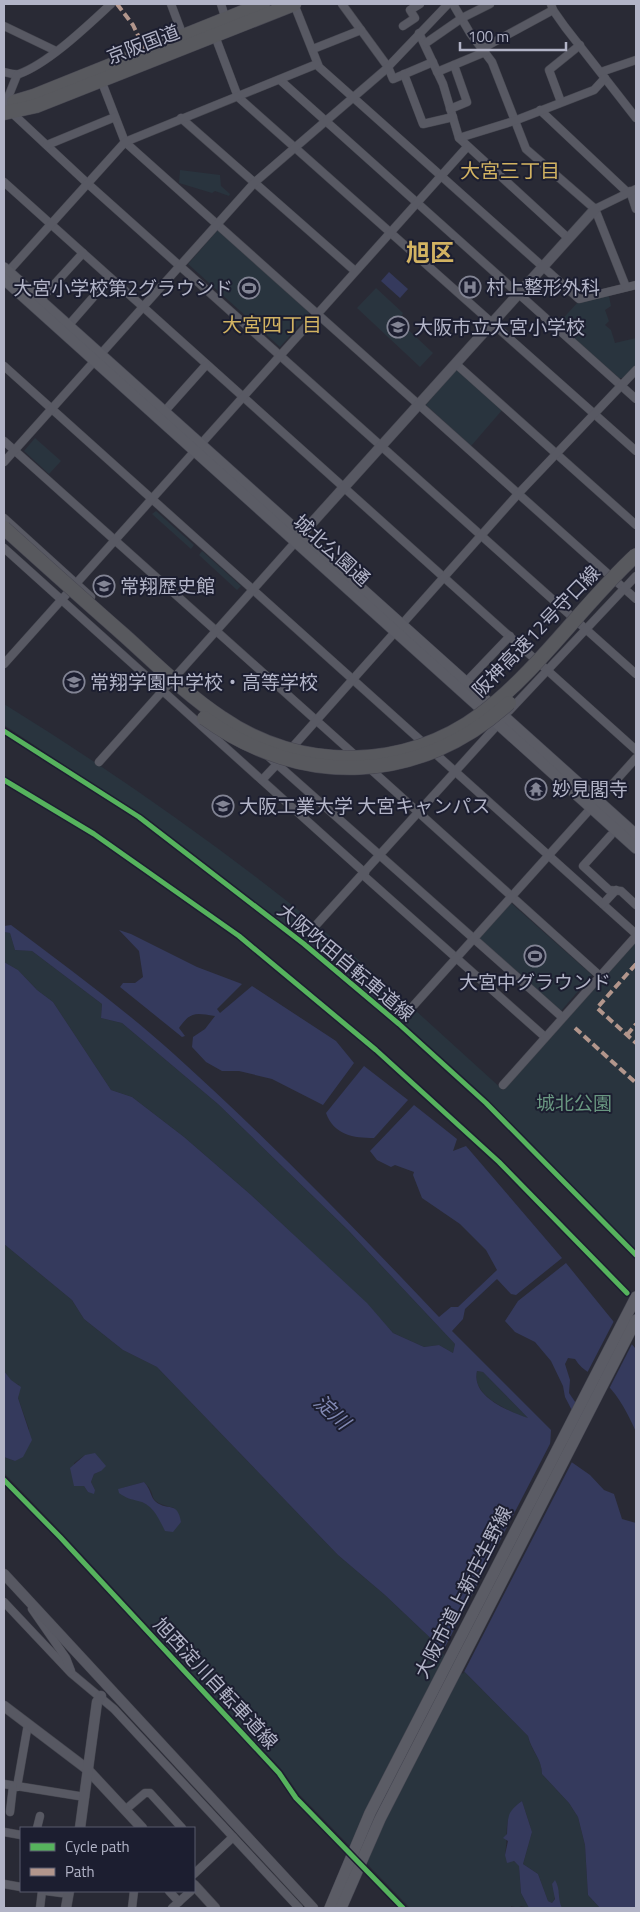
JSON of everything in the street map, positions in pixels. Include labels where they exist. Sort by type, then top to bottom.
[{"type":"highway","name":"京阪国道","points":[[6,108],[263,4]]},
{"type":"highway","name":"京阪国道","points":[[6,108],[36,106],[294,4]]},
{"type":"highway","name":"阪神高速12号守口線","points":[[4,528],[168,675],[222,718],[250,735],[281,748],[337,758],[367,758],[405,751],[431,742],[469,722],[514,686],[636,555]]},
{"type":"highway","name":"阪神高速12号守口線","points":[[4,540],[191,708],[215,725],[246,744],[277,757],[308,765],[334,768],[368,768],[397,764],[441,749],[475,730],[520,692],[636,568]]},
{"type":"main road","name":"城北公園通","points":[[5,274],[40,300],[98,357],[164,412],[198,447]]},
{"type":"main road","name":"城北公園通","points":[[5,274],[594,804],[636,848]]},
{"type":"main road","name":"城北公園通","points":[[399,628],[466,682],[490,704],[501,720]]},
{"type":"main road","name":"城北公園通","points":[[594,804],[636,835]]},
{"type":"main road","name":"大阪市道上新庄生野線","points":[[330,1908],[374,1805],[636,1297]]},
{"type":"main road","name":"大阪市道上新庄生野線","points":[[341,1908],[385,1810],[636,1320]]},
{"type":"street","points":[[111,4],[56,51],[17,75],[6,108],[636,674]]},
{"type":"street","points":[[170,4],[183,36]]},
{"type":"street","points":[[221,4],[227,18],[216,36],[238,97],[636,451]]},
{"type":"street","points":[[294,4],[313,49],[317,64],[580,299],[636,285]]},
{"type":"street","points":[[342,4],[388,68],[392,79],[433,62]]},
{"type":"street","points":[[403,26],[415,18],[410,10],[420,4]]},
{"type":"street","points":[[4,462],[255,182],[388,68],[448,4]]},
{"type":"street","points":[[453,4],[492,62],[526,149],[595,209],[626,288]]},
{"type":"street","points":[[426,43],[462,18],[490,4]]},
{"type":"street","points":[[437,72],[484,50],[552,7],[636,118]]},
{"type":"street","points":[[4,26],[56,51]]},
{"type":"street","points":[[313,49],[362,30]]},
{"type":"street","points":[[419,34],[426,43],[459,138],[466,147],[568,238]]},
{"type":"street","points":[[561,102],[549,70],[580,45]]},
{"type":"street","points":[[459,138],[514,121],[594,90],[603,75],[636,60]]},
{"type":"street","points":[[5,274],[125,142],[317,64]]},
{"type":"street","points":[[450,109],[467,102],[454,65]]},
{"type":"street","points":[[4,72],[17,75]]},
{"type":"street","points":[[404,74],[423,124],[453,117]]},
{"type":"street","points":[[101,80],[125,142],[636,599]]},
{"type":"street","points":[[280,80],[636,399]]},
{"type":"street","points":[[540,110],[631,191],[636,209]]},
{"type":"street","points":[[47,145],[115,117]]},
{"type":"street","points":[[181,118],[355,270]]},
{"type":"street","points":[[4,664],[198,447],[241,396],[466,147]]},
{"type":"street","points":[[4,182],[636,750]]},
{"type":"street","points":[[99,762],[162,689],[595,209],[631,191]]},
{"type":"street","points":[[40,300],[83,253]]},
{"type":"street","points":[[68,326],[110,278]]},
{"type":"street","points":[[456,364],[636,525]]},
{"type":"street","points":[[164,412],[206,365]]},
{"type":"street","points":[[4,366],[636,935],[503,1085]]},
{"type":"street","points":[[262,780],[445,578],[518,494],[636,370]]},
{"type":"street","points":[[4,441],[600,976]]},
{"type":"street","points":[[4,518],[380,857],[562,1017]]},
{"type":"street","points":[[4,548],[545,1037]]},
{"type":"street","points":[[490,704],[609,575],[636,549]]},
{"type":"street","points":[[317,924],[380,857],[501,720],[636,576]]},
{"type":"street","points":[[466,682],[510,636]]},
{"type":"street","points":[[414,1005],[636,758]]},
{"type":"street","points":[[612,835],[583,866],[609,890],[621,891],[636,904]]},
{"type":"street","points":[[603,904],[616,890]]},
{"type":"street","points":[[4,1574],[313,1908]]},
{"type":"street","points":[[28,1601],[66,1658],[71,1673]]},
{"type":"street","points":[[4,1602],[71,1673],[101,1696],[299,1908]]},
{"type":"street","points":[[80,1827],[87,1769],[98,1702],[101,1696]]},
{"type":"street","points":[[4,1706],[87,1769],[141,1827]]},
{"type":"street","points":[[10,1812],[28,1724]]},
{"type":"street","points":[[4,1784],[85,1797]]},
{"type":"street","points":[[125,1810],[144,1793],[150,1793],[181,1827]]},
{"type":"street","points":[[37,1827],[40,1816]]},
{"type":"street","points":[[4,1832],[20,1835]]},
{"type":"street","points":[[195,1873],[233,1837]]},
{"type":"street","points":[[4,1884],[20,1887]]},
{"type":"street","points":[[195,1889],[215,1908]]},
{"type":"street","points":[[40,1908],[44,1892]]},
{"type":"street","points":[[56,1892],[69,1893],[66,1908]]},
{"type":"street","points":[[132,1908],[134,1892]]},
{"type":"street","points":[[170,1892],[179,1902]]},
{"type":"street","points":[[172,1908],[190,1892]]},
{"type":"green space","points":[[180,170],[220,175],[221,186],[230,194],[229,196],[179,183]]},
{"type":"green space","name":"大宮小学校第2グラウンド","points":[[218,230],[310,313],[280,347],[188,264]]},
{"type":"green space","points":[[376,288],[403,313],[399,321],[433,353],[420,367],[357,308]]},
{"type":"green space","points":[[609,296],[611,306],[605,310],[609,321],[605,325],[611,330],[615,343],[636,338],[636,365],[623,378],[619,378],[558,324],[578,302]]},
{"type":"green space","points":[[456,369],[503,409],[471,446],[426,405]]},
{"type":"green space","points":[[35,438],[61,461],[49,474],[24,451]]},
{"type":"green space","points":[[156,511],[194,545],[191,549],[152,514]]},
{"type":"green space","points":[[202,551],[241,586],[237,590],[199,555]]},
{"type":"green space","name":"城北公園","points":[[4,704],[126,783],[284,899],[368,968],[503,1090],[636,942],[636,1252],[490,1104],[341,971],[154,825],[4,725]]},
{"type":"green space","name":"大宮中グラウンド","points":[[511,903],[592,975],[561,1011],[479,938]]},
{"type":"green space","points":[[4,932],[10,933],[15,950],[32,951],[102,1004],[101,1018],[122,1023],[218,1104],[348,1230],[455,1344],[453,1353],[439,1345],[424,1347],[393,1333],[366,1303],[251,1195],[184,1137],[132,1097],[111,1090],[53,1002],[37,990],[18,970],[4,962]]},
{"type":"green space","points":[[4,1244],[72,1300],[84,1319],[123,1350],[157,1367],[338,1555],[385,1595],[442,1649],[528,1736],[542,1769],[542,1774],[569,1803],[578,1817],[585,1845],[588,1895],[600,1908],[562,1908],[558,1900],[559,1893],[552,1884],[555,1898],[552,1903],[548,1901],[538,1874],[523,1864],[532,1832],[522,1801],[515,1807],[508,1819],[505,1855],[519,1865],[521,1893],[529,1908],[511,1906],[511,1908],[410,1908],[299,1794],[282,1770],[4,1473],[4,1457],[15,1461],[29,1429],[18,1398],[19,1385],[11,1381],[4,1371]],"holes":[[[85,1455],[101,1471],[94,1474],[91,1482],[95,1490],[88,1492],[84,1486],[74,1486],[74,1463]],[[144,1482],[158,1503],[174,1508],[156,1513],[148,1505],[119,1489]]]},
{"type":"green space","points":[[477,1371],[483,1372],[529,1419],[503,1407],[486,1396],[477,1380]]},
{"type":"water","points":[[389,272],[408,289],[400,298],[381,281]]},
{"type":"water","name":"淀川","points":[[11,925],[53,956],[115,1004],[175,1055],[310,1183],[439,1317],[451,1307],[458,1307],[497,1270],[486,1250],[460,1224],[422,1198],[413,1175],[414,1172],[395,1165],[391,1167],[377,1160],[370,1151],[414,1105],[457,1139],[453,1151],[466,1146],[562,1258],[516,1295],[511,1294],[497,1279],[465,1309],[463,1319],[452,1331],[551,1430],[550,1447],[590,1475],[604,1490],[614,1494],[622,1519],[636,1523],[636,1908],[600,1908],[588,1895],[585,1845],[578,1817],[569,1803],[542,1774],[542,1769],[528,1736],[442,1649],[385,1595],[338,1555],[157,1367],[123,1350],[84,1319],[72,1300],[4,1244],[4,962],[18,970],[37,990],[53,1002],[111,1090],[132,1097],[184,1137],[251,1195],[367,1303],[393,1333],[424,1347],[439,1345],[453,1353],[455,1344],[348,1230],[218,1104],[122,1023],[101,1018],[102,1004],[32,951],[15,950],[10,933],[4,932],[4,926]],"holes":[[[477,1371],[483,1372],[528,1418],[502,1407],[485,1395],[477,1380]]]},
{"type":"water","points":[[119,930],[131,934],[197,967],[242,984],[217,1009],[220,1013],[252,986],[336,1041],[354,1063],[323,1105],[272,1079],[239,1071],[222,1071],[206,1062],[192,1047],[193,1037],[205,1029],[215,1016],[194,1014],[190,1016],[179,1028],[185,1036],[182,1037],[120,987],[123,983],[135,983],[143,977],[139,951]]},
{"type":"water","points":[[364,1066],[408,1100],[374,1138],[352,1136],[339,1131],[329,1120],[326,1113]]},
{"type":"water","points":[[566,1263],[635,1348],[636,1432],[623,1406],[611,1389],[589,1373],[575,1359],[568,1358],[565,1364],[570,1380],[569,1393],[584,1415],[579,1424],[565,1397],[563,1386],[551,1361],[535,1342],[515,1332],[505,1321],[518,1301]]},
{"type":"water","points":[[4,1371],[11,1380],[21,1387],[18,1398],[32,1440],[23,1457],[15,1461],[4,1457]]},
{"type":"water","points":[[95,1453],[106,1466],[94,1474],[91,1482],[95,1490],[94,1494],[88,1492],[84,1486],[74,1486],[70,1468],[85,1455]]},
{"type":"water","points":[[144,1482],[156,1502],[175,1509],[180,1515],[181,1522],[173,1532],[165,1531],[148,1505],[119,1493],[118,1489]]},
{"type":"water","points":[[522,1801],[532,1832],[523,1864],[538,1874],[548,1901],[552,1903],[555,1899],[552,1884],[555,1880],[562,1908],[529,1908],[521,1893],[519,1866],[514,1861],[507,1863],[505,1855],[508,1841],[503,1838],[507,1834],[508,1819],[513,1808]]},
{"type":"pier","points":[[615,1319],[633,1342],[608,1391],[586,1375]]},
{"type":"pier","points":[[553,1438],[553,1445],[573,1460],[463,1674],[442,1653]]},
{"type":"marked path","points":[[117,4],[133,25],[146,52]]},
{"type":"marked path","points":[[636,964],[597,1008],[636,1043]]},
{"type":"marked path","points":[[627,1035],[636,1024]]},
{"type":"marked path","points":[[575,1028],[636,1083]]},
{"type":"cycle path","name":"大阪吹田自転車道線","points":[[4,731],[139,817],[304,944],[399,1024],[486,1103],[636,1255]]},
{"type":"cycle path","points":[[4,780],[94,834],[239,936],[376,1050],[499,1162],[627,1293]]},
{"type":"cycle path","name":"旭西淀川自転車道線","points":[[4,1480],[60,1537],[279,1773],[296,1798],[403,1908]]},
{"type":"place","name":"村上整形外科","points":[[470,287]]},
{"type":"place","name":"大宮小学校第2グラウンド","points":[[249,288]]},
{"type":"place","name":"大阪市立大宮小学校","points":[[398,327]]},
{"type":"place","name":"常翔歴史館","points":[[104,586]]},
{"type":"place","name":"常翔学園中学校・高等学校","points":[[74,682]]},
{"type":"place","name":"妙見閣寺","points":[[536,789]]},
{"type":"place","name":"大阪工業大学 大宮キャンパス","points":[[223,806]]},
{"type":"place","name":"大宮中グラウンド","points":[[535,956]]},
{"type":"district","name":"大宮三丁目","points":[[510,171]]},
{"type":"district","name":"旭区","points":[[430,253]]},
{"type":"district","name":"大宮四丁目","points":[[272,325]]}]
